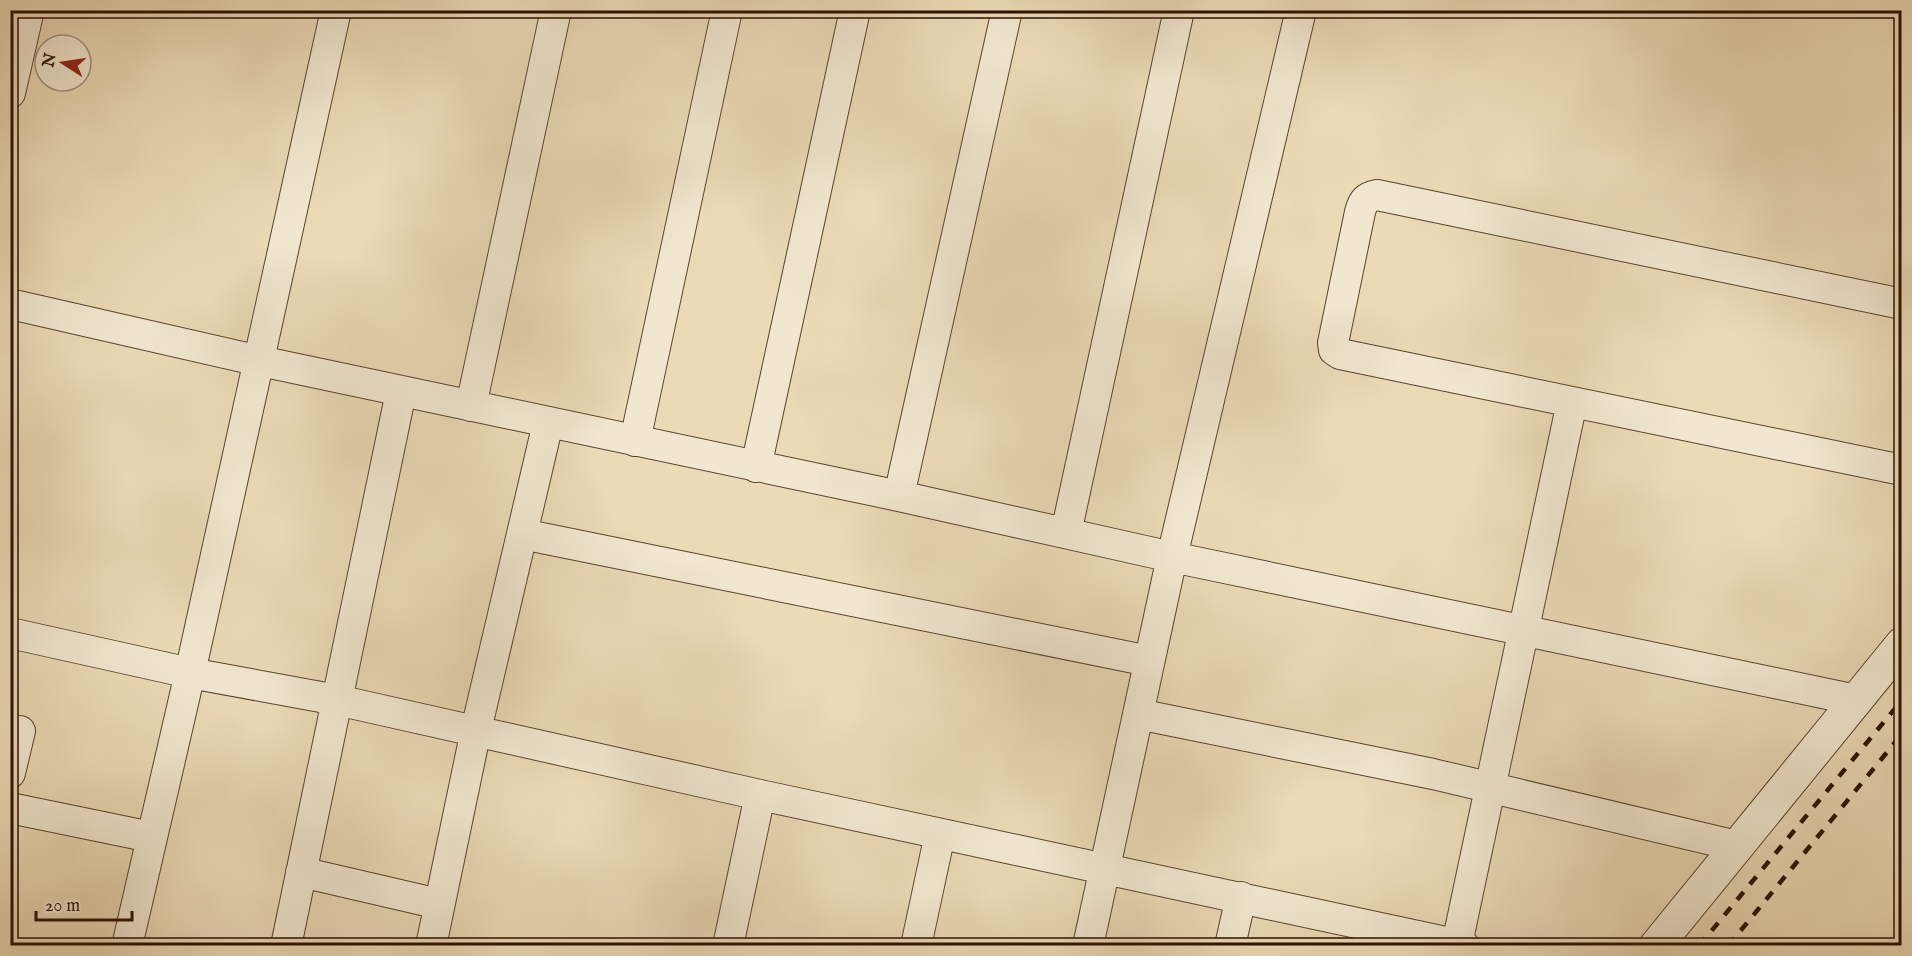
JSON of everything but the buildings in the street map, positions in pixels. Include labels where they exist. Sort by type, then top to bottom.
[{"type":"street","points":[[10,93],[29,10]]},
{"type":"street","points":[[127,945],[260,362],[336,10]]},
{"type":"street","points":[[471,406],[555,10]]},
{"type":"street","points":[[635,441],[727,10]]},
{"type":"street","points":[[756,467],[855,10]]},
{"type":"street","points":[[899,496],[1007,10]]},
{"type":"street","points":[[1066,533],[1179,10]]},
{"type":"street","points":[[1088,945],[1172,557],[1301,10]]},
{"type":"street","points":[[1902,304],[1388,196],[1369,197],[1363,202],[1333,343],[1334,350],[1340,354],[1902,470]]},
{"type":"street","points":[[10,304],[260,362],[899,496],[1172,557],[1856,700]]},
{"type":"street","points":[[286,945],[401,392]]},
{"type":"street","points":[[10,633],[190,673],[337,700],[760,795],[1460,945],[1490,788],[1572,402]]},
{"type":"street","points":[[431,945],[476,730],[548,423]]},
{"type":"street","points":[[522,534],[1149,661]]},
{"type":"street","points":[[1656,945],[1902,644]]},
{"type":"street","points":[[1138,714],[1422,772],[1737,846]]},
{"type":"street","points":[[10,773],[20,731]]},
{"type":"street","points":[[728,945],[760,795]]},
{"type":"street","points":[[10,808],[152,837]]},
{"type":"street","points":[[915,945],[940,834]]},
{"type":"street","points":[[301,872],[439,904]]},
{"type":"street","points":[[1230,945],[1241,897]]},
{"type":"railway","points":[[1699,946],[1902,700]]},
{"type":"railway","points":[[1728,946],[1902,734]]}]
